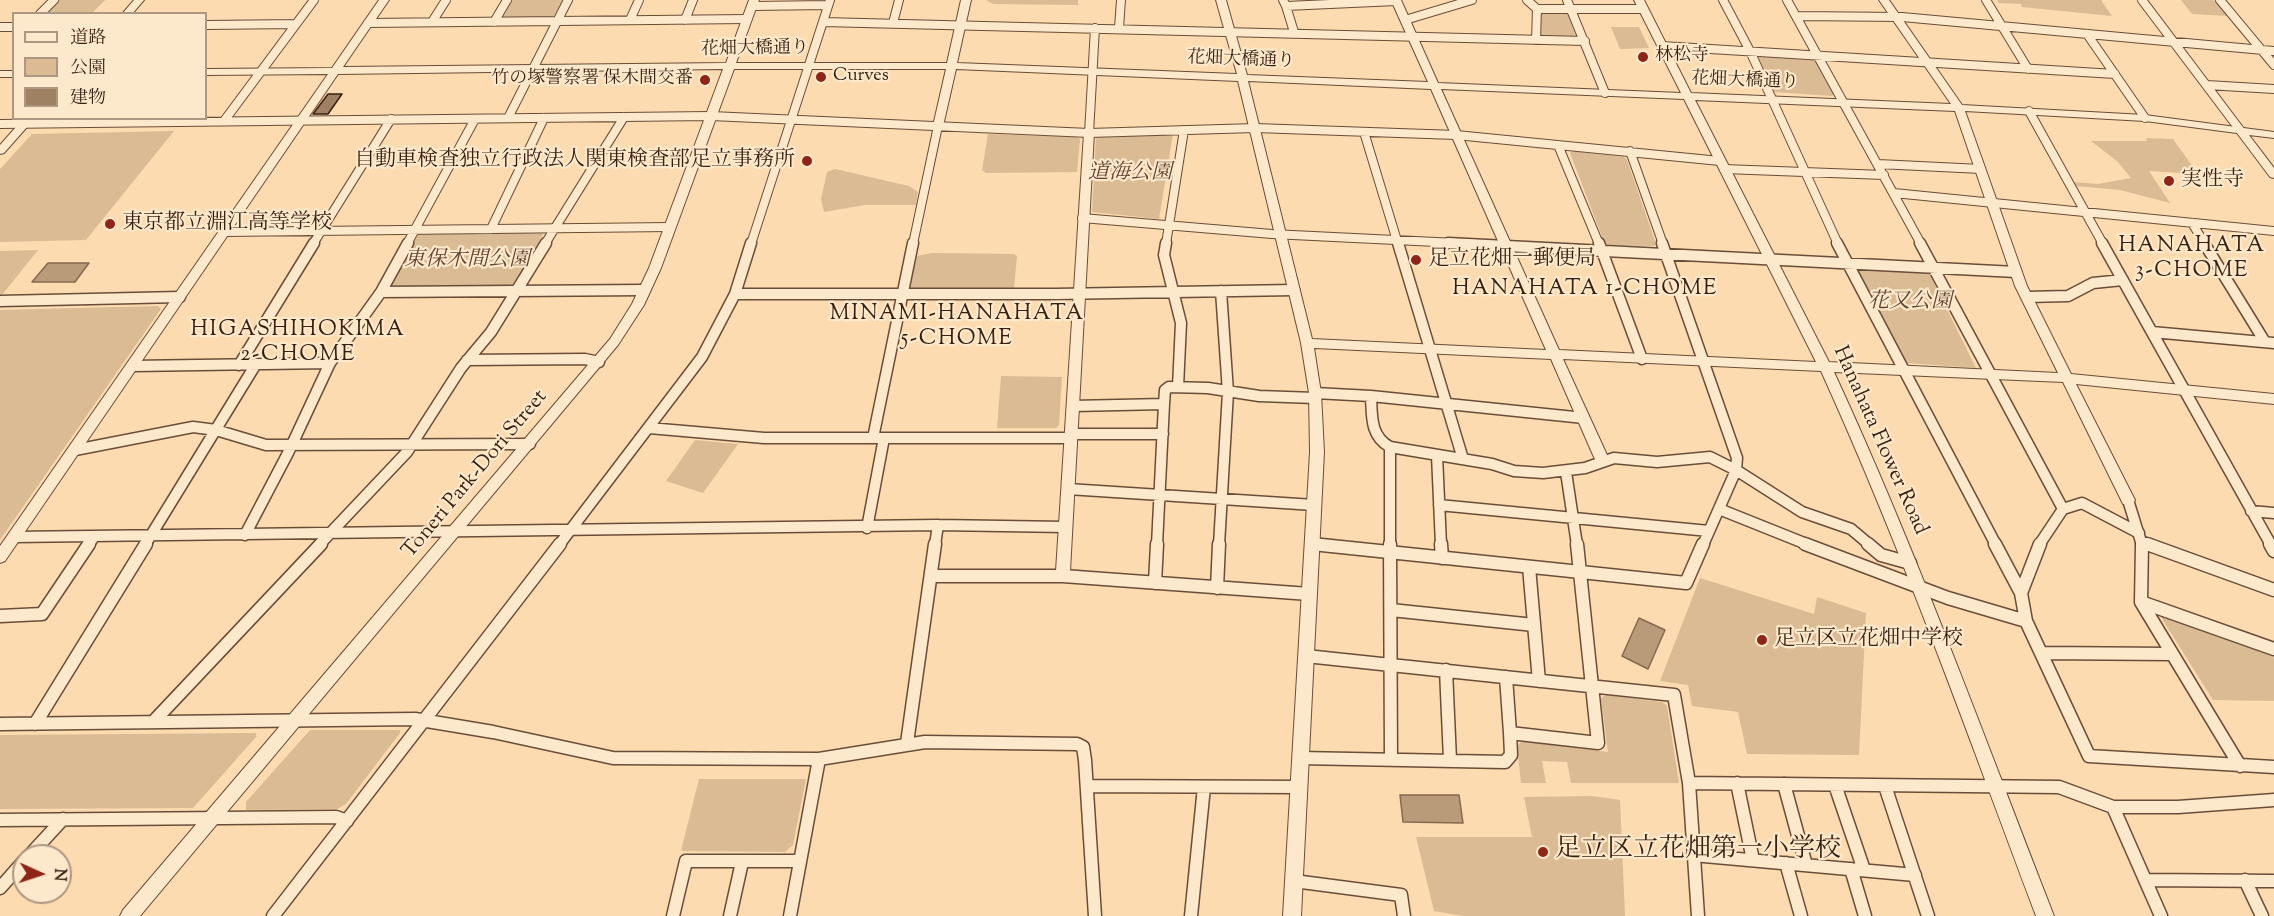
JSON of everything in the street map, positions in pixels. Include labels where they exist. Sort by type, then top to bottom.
[{"type":"street","points":[[42,12],[54,0]]},
{"type":"street","points":[[128,12],[139,0]]},
{"type":"street","points":[[224,121],[314,0]]},
{"type":"street","points":[[0,557],[384,0]]},
{"type":"street","points":[[432,22],[446,0]]},
{"type":"street","points":[[494,22],[507,0]]},
{"type":"street","points":[[508,118],[568,0]]},
{"type":"street","points":[[630,20],[639,0]]},
{"type":"street","points":[[685,20],[693,0]]},
{"type":"street","points":[[893,23],[899,0]]},
{"type":"street","points":[[867,528],[901,294],[925,194],[966,0]]},
{"type":"street","points":[[1119,28],[1121,0]]},
{"type":"street","points":[[1221,0],[1243,78],[1307,343],[1315,395],[1317,452],[1292,916]]},
{"type":"street","points":[[1406,20],[1472,0]]},
{"type":"street","points":[[1527,0],[1537,9],[1641,5]]},
{"type":"street","points":[[1567,0],[1605,93]]},
{"type":"street","points":[[1723,0],[1750,51],[1846,262],[2021,593],[2026,621],[2089,756],[2274,767]]},
{"type":"street","points":[[1787,0],[1845,103],[2063,509]]},
{"type":"street","points":[[1884,0],[1959,108],[2016,272],[2128,501],[2140,537],[2140,602],[2240,766]]},
{"type":"street","points":[[1986,0],[2028,69]]},
{"type":"street","points":[[2142,0],[2274,175]]},
{"type":"street","points":[[2220,0],[2274,65]]},
{"type":"street","points":[[1294,32],[1285,3],[1396,1],[1602,458]]},
{"type":"street","points":[[273,916],[425,722],[702,357],[735,294],[829,2],[751,8],[685,20],[368,23]]},
{"type":"street","name":"Hanahata Flower Road","points":[[1641,5],[1825,367],[1910,563],[2045,916]]},
{"type":"street","name":"Toneri Park-Dori Street","points":[[129,916],[599,362],[625,325],[644,290],[670,227],[751,8]]},
{"type":"street","points":[[1536,40],[1537,9]]},
{"type":"street","points":[[1796,16],[1893,16],[2274,51]]},
{"type":"street","points":[[823,22],[1585,41]]},
{"type":"street","points":[[207,25],[296,24]]},
{"type":"street","points":[[1063,574],[1082,218],[1095,28]]},
{"type":"street","points":[[2087,34],[2145,118]]},
{"type":"street","points":[[1662,46],[2115,74]]},
{"type":"street","name":"花畑大橋通り","points":[[207,72],[952,66],[2029,111],[2145,118],[2274,135]]},
{"type":"street","points":[[2207,85],[2274,89]]},
{"type":"street","points":[[2029,111],[2274,551]]},
{"type":"street","points":[[0,124],[28,121],[301,121],[711,116],[1089,133],[1255,128],[1456,135],[1630,152],[1722,165],[1806,172],[1884,175]]},
{"type":"street","points":[[154,721],[413,444],[467,360],[491,332],[624,117]]},
{"type":"street","points":[[244,535],[330,363],[381,292],[475,118]]},
{"type":"street","points":[[491,229],[544,118]]},
{"type":"street","points":[[238,364],[391,119]]},
{"type":"street","points":[[0,151],[28,121]]},
{"type":"street","points":[[1178,387],[1181,323],[1164,255],[1184,130]]},
{"type":"street","points":[[1364,132],[1463,459]]},
{"type":"street","points":[[1558,145],[1601,249],[1642,360]]},
{"type":"street","points":[[1312,544],[1686,583],[1736,470],[1737,458],[1630,152]]},
{"type":"street","points":[[1878,164],[1981,169]]},
{"type":"street","points":[[1894,194],[2274,231]]},
{"type":"street","points":[[1082,218],[1280,234],[2016,272]]},
{"type":"street","points":[[2192,223],[2270,342]]},
{"type":"street","points":[[224,232],[670,227]]},
{"type":"street","points":[[2027,297],[2068,296],[2092,283],[2123,280]]},
{"type":"street","points":[[381,292],[644,290]]},
{"type":"street","points":[[735,294],[1294,290]]},
{"type":"street","points":[[1217,588],[1228,392],[1221,291]]},
{"type":"street","points":[[0,302],[180,297]]},
{"type":"street","points":[[2152,332],[2270,342]]},
{"type":"street","points":[[1307,343],[2067,378],[2274,399]]},
{"type":"street","points":[[467,360],[585,359],[599,362]]},
{"type":"street","points":[[133,366],[330,363]]},
{"type":"street","points":[[35,724],[256,364]]},
{"type":"street","points":[[1155,583],[1165,390],[1169,387],[1259,396],[1371,396],[1584,418]]},
{"type":"street","points":[[1371,396],[1375,436],[1390,447],[1503,466],[1514,471],[1543,473],[1585,468],[1602,458],[1657,462],[1710,457],[1736,470],[1802,513],[1851,529],[1881,555],[1910,563]]},
{"type":"street","points":[[1073,406],[1164,404]]},
{"type":"street","points":[[75,450],[180,428],[216,430],[266,445],[530,444]]},
{"type":"street","points":[[649,428],[764,438],[1163,434]]},
{"type":"street","points":[[1390,447],[1391,760]]},
{"type":"street","points":[[1437,455],[1442,558]]},
{"type":"street","points":[[1510,733],[1598,743],[1581,572],[1566,472]]},
{"type":"street","points":[[1068,489],[1314,505]]},
{"type":"street","points":[[2021,593],[2041,540],[2063,509],[2082,503],[2140,537],[2274,590]]},
{"type":"street","points":[[1439,505],[1709,531]]},
{"type":"street","points":[[1719,509],[1920,589],[2026,621]]},
{"type":"street","points":[[2251,511],[2274,513]]},
{"type":"street","points":[[14,537],[867,528],[938,525],[1066,527]]},
{"type":"street","points":[[907,743],[938,525]]},
{"type":"street","points":[[0,616],[42,614],[94,537]]},
{"type":"street","points":[[1529,567],[1539,681]]},
{"type":"street","points":[[931,576],[1063,574],[1309,594]]},
{"type":"street","points":[[2140,602],[2274,649]]},
{"type":"street","points":[[1391,610],[1534,625]]},
{"type":"street","points":[[2041,652],[2172,654]]},
{"type":"street","points":[[1306,656],[1674,695],[1689,783],[1698,916]]},
{"type":"street","points":[[1446,670],[1450,760]]},
{"type":"street","points":[[1300,758],[1504,762],[1511,755],[1506,677]]},
{"type":"street","points":[[0,724],[415,718],[425,722],[493,732],[613,758],[819,759],[907,743],[1077,744],[1083,747],[1095,916]]},
{"type":"street","points":[[790,916],[819,759]]},
{"type":"street","points":[[1689,783],[2059,787],[2113,807],[2178,807],[2274,800]]},
{"type":"street","points":[[1737,783],[1753,860]]},
{"type":"street","points":[[1784,784],[1806,865]]},
{"type":"street","points":[[1835,785],[1858,870],[1865,916]]},
{"type":"street","points":[[1087,786],[1299,787]]},
{"type":"street","points":[[1885,786],[1928,916]]},
{"type":"street","points":[[1191,916],[1204,787]]},
{"type":"street","points":[[2113,807],[2161,916]]},
{"type":"street","points":[[0,820],[336,817],[347,821]]},
{"type":"street","points":[[40,844],[63,819]]},
{"type":"street","points":[[1694,855],[1915,875]]},
{"type":"street","points":[[673,916],[687,861],[801,861]]},
{"type":"street","points":[[730,916],[742,862]]},
{"type":"street","points":[[1786,863],[1801,916]]},
{"type":"street","points":[[0,888],[12,874]]},
{"type":"street","points":[[2145,880],[2274,881]]},
{"type":"street","points":[[2244,880],[2262,916]]},
{"type":"street","points":[[1294,881],[1401,895],[1404,916]]},
{"type":"green space","points":[[59,0],[105,0],[93,12],[47,12]]},
{"type":"green space","points":[[512,0],[563,0],[554,16],[550,18],[504,18],[502,16]]},
{"type":"green space","points":[[986,0],[1078,0],[1078,5],[993,4]]},
{"type":"green space","points":[[1997,0],[2101,0],[2112,16],[2022,7],[2021,4],[1999,3]]},
{"type":"green space","points":[[2181,0],[2214,0],[2227,16],[2192,14]]},
{"type":"green space","points":[[1545,12],[1567,13],[1576,37],[1544,37],[1541,35],[1541,14]]},
{"type":"green space","points":[[1611,27],[1639,27],[1649,48],[1620,49]]},
{"type":"green space","points":[[1760,55],[1815,60],[1834,94],[1832,96],[1774,92],[1757,57]]},
{"type":"green space","points":[[174,131],[86,240],[0,242],[0,169],[32,134]]},
{"type":"green space","points":[[988,134],[1076,137],[1080,139],[1077,172],[986,173],[982,170]]},
{"type":"green space","name":"道海公園","points":[[1173,134],[1159,219],[1092,212],[1096,135]]},
{"type":"green space","points":[[2146,138],[2173,139],[2198,174],[2149,171],[2170,203],[2120,190],[2076,186],[2073,182],[2098,184],[2131,178],[2118,162],[2091,141],[2147,141]]},
{"type":"green space","points":[[1573,151],[1624,157],[1627,160],[1656,244],[1654,246],[1607,245],[1604,242],[1570,153]]},
{"type":"green space","points":[[835,169],[909,186],[918,192],[916,205],[865,205],[824,212],[821,199],[827,172]]},
{"type":"green space","name":"東保木間公園","points":[[423,233],[541,233],[543,235],[515,283],[504,287],[394,288],[391,285],[417,236]]},
{"type":"green space","points":[[38,250],[2,295],[0,295],[0,251]]},
{"type":"green space","points":[[932,253],[1014,254],[1017,256],[1014,288],[1010,290],[909,288],[917,256]]},
{"type":"green space","name":"花又公園","points":[[1857,267],[1925,270],[1929,273],[1976,368],[1907,363],[1855,269]]},
{"type":"green space","points":[[158,306],[161,309],[0,540],[0,310]]},
{"type":"green space","points":[[1001,376],[1062,377],[1059,425],[1056,428],[997,428]]},
{"type":"green space","points":[[695,440],[738,444],[703,493],[666,481]]},
{"type":"green space","points":[[1700,578],[1814,614],[1817,597],[1866,613],[1859,755],[1747,754],[1738,712],[1692,706],[1688,685],[1660,681]]},
{"type":"green space","points":[[2159,614],[2274,654],[2274,701],[2213,700]]},
{"type":"green space","points":[[1606,695],[1662,702],[1667,706],[1679,783],[1571,783],[1567,762],[1542,761],[1546,783],[1521,783],[1517,746],[1522,741],[1608,752],[1601,698]]},
{"type":"green space","points":[[310,730],[400,730],[400,733],[346,804],[337,809],[246,810],[246,802]]},
{"type":"green space","points":[[256,733],[256,737],[193,808],[0,809],[0,735]]},
{"type":"green space","points":[[699,779],[806,779],[793,845],[785,852],[681,851]]},
{"type":"green space","points":[[1592,796],[1620,800],[1625,916],[1463,916],[1434,911],[1416,837],[1532,837],[1524,797]]},
{"type":"shaded area","points":[[48,263],[89,263],[75,282],[32,282]]},
{"type":"shaded area","points":[[1639,618],[1665,630],[1648,669],[1622,656]]},
{"type":"shaded area","points":[[1400,795],[1459,795],[1463,823],[1403,822]]},
{"type":"building","points":[[328,94],[342,94],[328,114],[313,114]]},
{"type":"place","name":"林松寺","points":[[1643,57]]},
{"type":"place","name":"Curves","points":[[821,77]]},
{"type":"place","name":"竹の塚警察署 保木間交番","points":[[705,80]]},
{"type":"place","name":"自動車検査独立行政法人関東検査部足立事務所","points":[[807,161]]},
{"type":"place","name":"実性寺","points":[[2169,181]]},
{"type":"place","name":"東京都立淵江高等学校","points":[[110,224]]},
{"type":"place","name":"足立花畑一郵便局","points":[[1416,260]]},
{"type":"place","name":"足立区立花畑中学校","points":[[1762,640]]},
{"type":"place","name":"足立区立花畑第一小学校","points":[[1543,852]]},
{"type":"district","name":"HANAHATA 3-CHOME","points":[[2192,260]]},
{"type":"district","name":"HANAHATA 1-CHOME","points":[[1585,290]]},
{"type":"district","name":"MINAMI-HANAHATA 5-CHOME","points":[[957,328]]},
{"type":"district","name":"HIGASHIHOKIMA 2-CHOME","points":[[298,344]]}]
